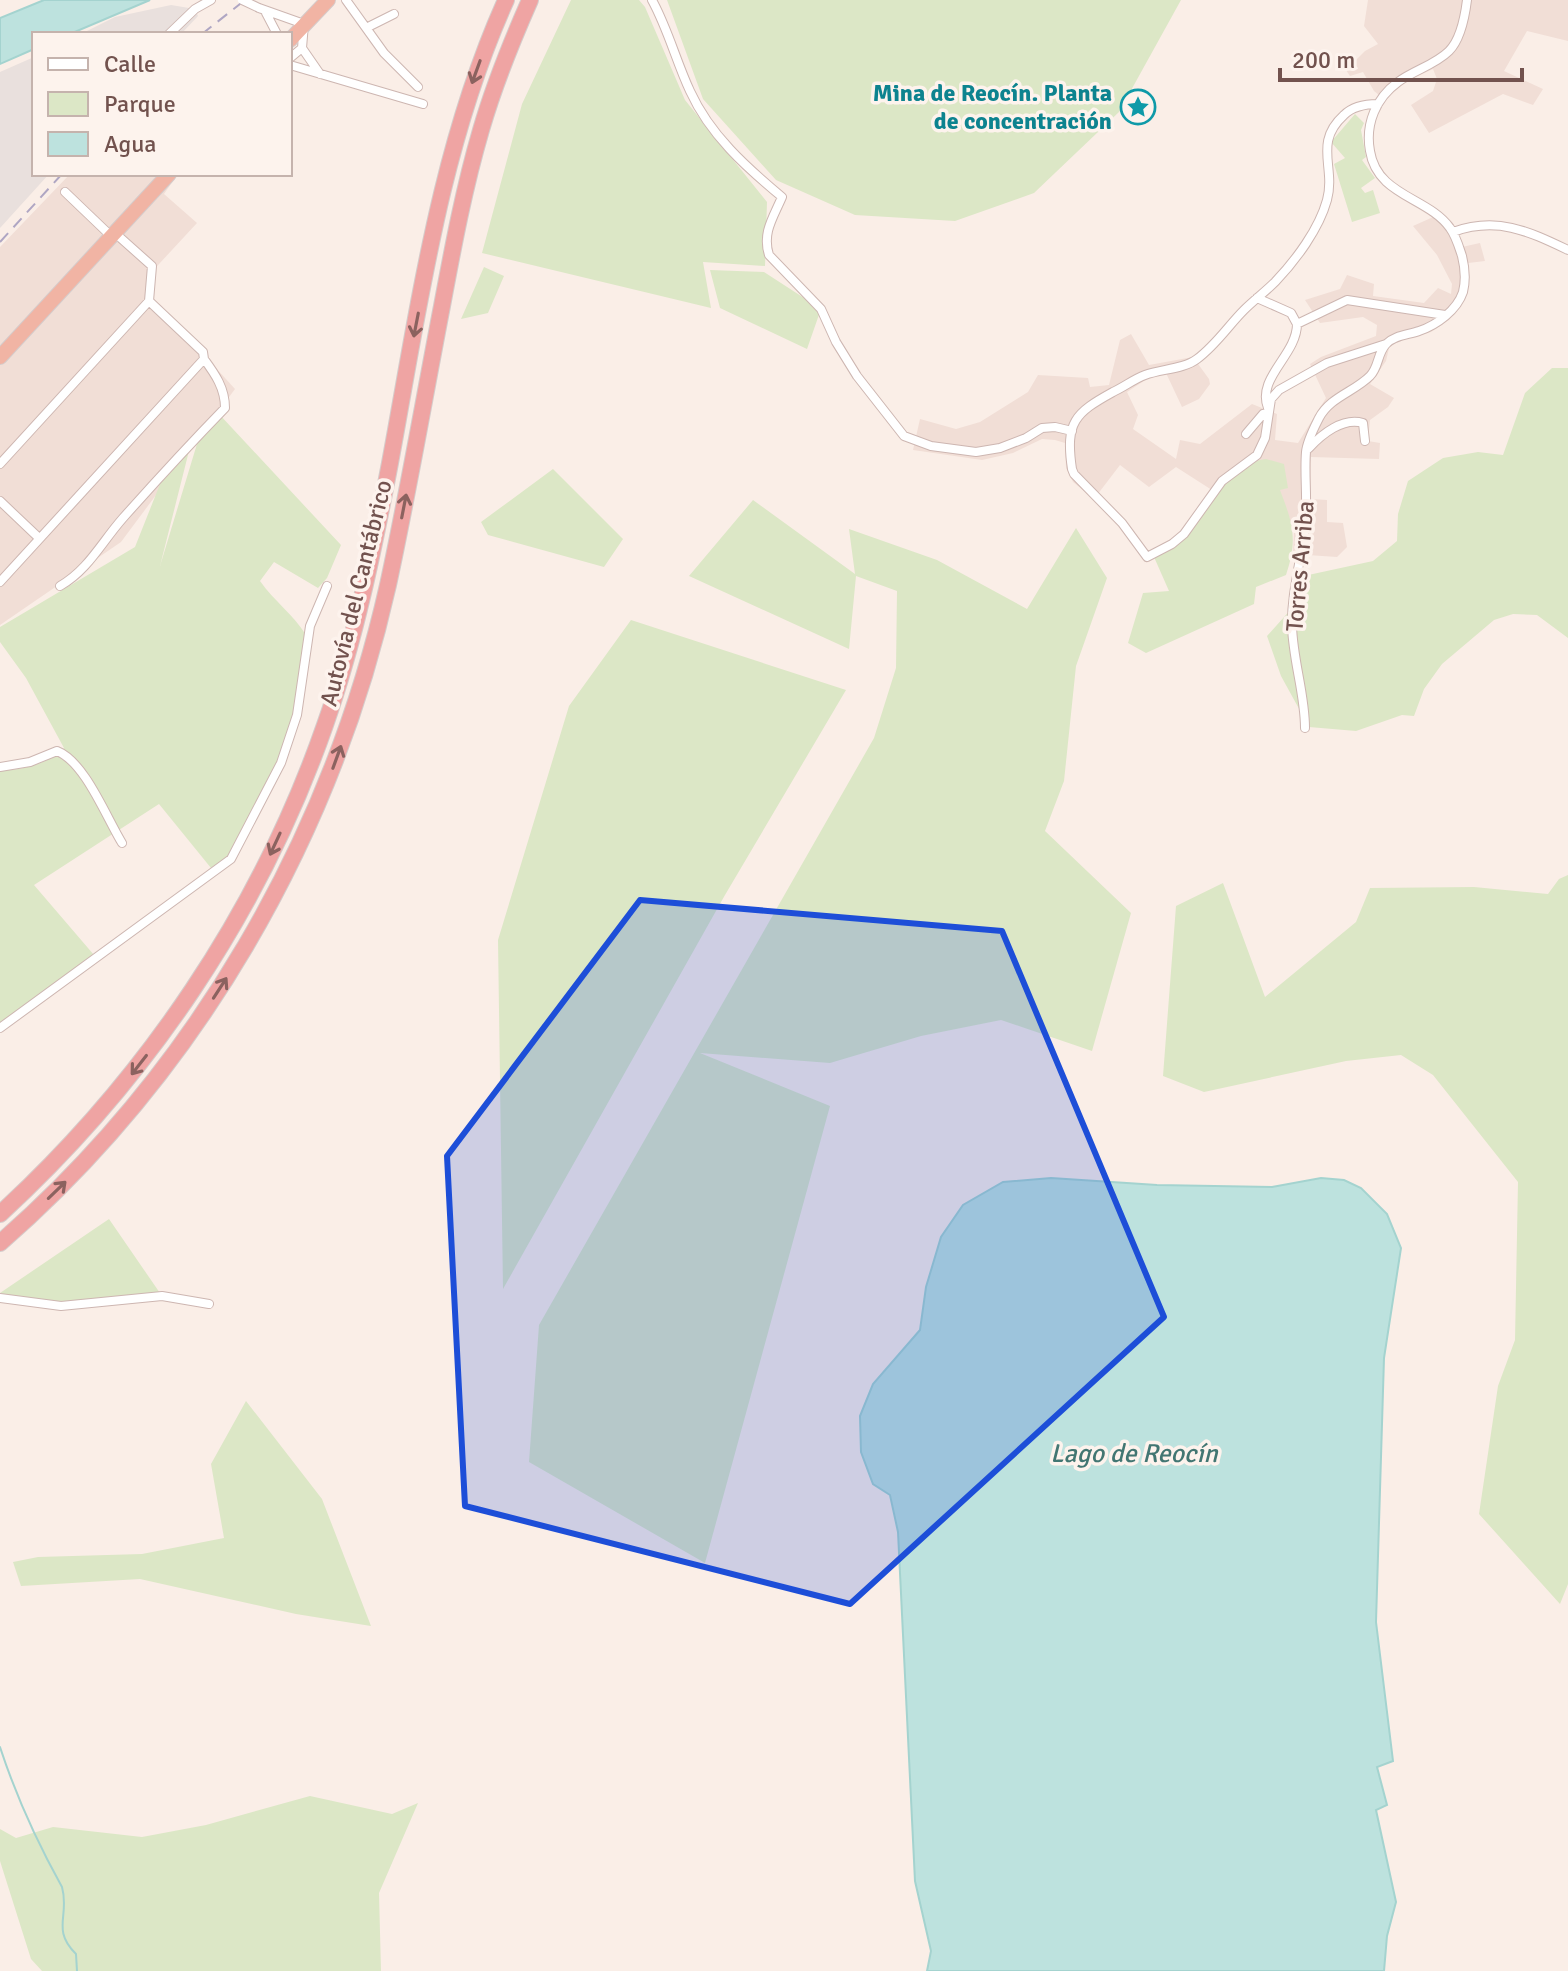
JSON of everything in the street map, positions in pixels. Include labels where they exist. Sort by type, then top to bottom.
[{"type":"highway","points":[[296,44],[298,23],[328,0]]},
{"type":"highway","name":"Autovía del Cantábrico","points":[[0,1214],[102,1110],[178,1012],[252,892],[309,768],[340,679],[360,605],[452,150],[473,81],[506,0]]},
{"type":"highway","name":"Autovía del Cantábrico","points":[[0,1243],[98,1148],[177,1051],[256,930],[322,796],[347,730],[378,626],[473,159],[498,79],[530,0]]},
{"type":"highway","points":[[0,357],[167,176]]},
{"type":"street","points":[[171,32],[195,9],[211,0]]},
{"type":"street","points":[[242,0],[298,23]]},
{"type":"street","points":[[346,0],[384,53],[418,87]]},
{"type":"street","points":[[652,0],[663,19],[690,92],[704,116],[719,138],[782,197],[767,229],[765,244],[769,255],[821,309],[846,359],[899,432],[916,442],[976,452],[1000,448],[1042,428],[1072,431]]},
{"type":"street","points":[[1378,104],[1348,111],[1327,136],[1329,185],[1323,213],[1301,250],[1277,280],[1195,361],[1131,381],[1076,417],[1072,431],[1071,462],[1074,474],[1122,523],[1147,557],[1184,534],[1222,481],[1257,455],[1268,426],[1271,399],[1279,390],[1340,358],[1420,331],[1445,315],[1459,299],[1465,277],[1453,232],[1442,220],[1388,184],[1376,168],[1369,139],[1370,125],[1378,104],[1398,81],[1438,60],[1456,42],[1467,0]]},
{"type":"street","points":[[262,10],[277,32]]},
{"type":"street","points":[[366,28],[394,14]]},
{"type":"street","points":[[282,32],[298,23]]},
{"type":"street","points":[[296,44],[322,76]]},
{"type":"street","points":[[292,64],[322,76],[423,104]]},
{"type":"street","points":[[0,464],[149,301],[152,266],[65,192]]},
{"type":"street","points":[[1453,232],[1474,225],[1498,225],[1527,232],[1568,250]]},
{"type":"street","points":[[1257,298],[1291,313],[1297,324],[1291,347],[1269,383],[1264,398],[1268,411]]},
{"type":"street","points":[[1297,324],[1347,300],[1445,315]]},
{"type":"street","points":[[60,586],[78,575],[126,515],[225,408],[218,377],[204,359],[203,352],[149,301]]},
{"type":"street","name":"Torres Arriba","points":[[1305,728],[1292,625],[1306,520],[1306,451],[1321,415],[1370,376],[1378,366],[1386,344]]},
{"type":"street","points":[[0,582],[204,359]]},
{"type":"street","points":[[1246,434],[1268,411]]},
{"type":"street","points":[[1306,451],[1321,434],[1351,421],[1363,423],[1365,441]]},
{"type":"street","points":[[0,501],[39,538]]},
{"type":"street","points":[[0,1028],[231,859],[281,763],[297,715],[310,626],[327,586]]},
{"type":"street","points":[[0,767],[30,762],[57,751],[67,755],[79,768],[122,843]]},
{"type":"street","points":[[0,1298],[61,1306],[162,1296],[209,1304]]},
{"type":"highlighted area","points":[[640,900],[1002,931],[1164,1317],[850,1604],[465,1506],[447,1156]]},
{"type":"shaded area","points":[[1368,0],[1568,0],[1568,41],[1527,31],[1504,71],[1543,89],[1533,105],[1503,94],[1429,133],[1411,105],[1433,91],[1437,79],[1433,69],[1407,81],[1385,100],[1374,91],[1363,72],[1350,76],[1346,70],[1365,51],[1378,44],[1364,26]]},
{"type":"shaded area","points":[[171,5],[195,9],[198,16],[183,32],[85,32],[115,17]]},
{"type":"shaded area","points":[[32,58],[32,176],[47,176],[0,228],[0,72]]},
{"type":"shaded area","points":[[68,176],[177,176],[164,194],[197,223],[147,277],[154,300],[235,389],[121,542],[0,625],[0,247]]},
{"type":"shaded area","points":[[1440,214],[1453,223],[1462,247],[1480,243],[1485,261],[1468,263],[1462,303],[1449,320],[1431,332],[1396,342],[1389,348],[1386,361],[1370,384],[1394,398],[1388,407],[1370,420],[1368,441],[1380,443],[1379,459],[1311,457],[1310,499],[1327,500],[1327,522],[1343,523],[1347,547],[1337,557],[1293,554],[1294,531],[1279,490],[1215,492],[1176,467],[1149,487],[1120,465],[1094,499],[1073,482],[1066,468],[1065,443],[1055,440],[1042,439],[1013,453],[982,460],[913,450],[920,419],[956,429],[980,422],[1028,392],[1038,375],[1088,378],[1090,387],[1109,385],[1120,340],[1131,334],[1149,365],[1193,357],[1209,379],[1210,384],[1199,399],[1182,407],[1166,373],[1150,377],[1127,392],[1138,415],[1133,429],[1176,459],[1180,440],[1200,444],[1252,404],[1277,414],[1275,440],[1298,443],[1326,398],[1310,364],[1376,336],[1377,325],[1363,317],[1320,323],[1305,300],[1340,289],[1347,275],[1374,284],[1373,296],[1424,303],[1438,288],[1451,294],[1452,284],[1437,255],[1413,226]]},
{"type":"green space","points":[[571,0],[639,0],[645,7],[685,100],[767,202],[765,266],[703,262],[711,308],[482,253],[522,104]]},
{"type":"green space","points":[[667,0],[1181,0],[1119,112],[1034,193],[955,221],[855,215],[776,180],[703,99]]},
{"type":"green space","points":[[1355,114],[1364,123],[1361,130],[1366,157],[1362,160],[1375,178],[1361,188],[1365,193],[1373,190],[1380,213],[1352,222],[1334,164],[1345,158],[1331,142]]},
{"type":"green space","points":[[484,267],[504,276],[488,313],[461,319]]},
{"type":"green space","points":[[710,270],[764,272],[821,309],[807,349],[720,308]]},
{"type":"green space","points":[[1552,368],[1568,368],[1568,638],[1537,615],[1513,614],[1494,620],[1442,664],[1424,689],[1414,716],[1402,715],[1356,731],[1309,727],[1281,676],[1267,636],[1293,607],[1299,577],[1373,561],[1397,541],[1398,514],[1408,481],[1443,458],[1478,452],[1503,455],[1525,393]]},
{"type":"green space","points":[[219,414],[341,545],[327,578],[318,588],[274,562],[260,581],[306,635],[294,715],[285,745],[230,857],[211,868],[159,804],[34,885],[94,955],[0,1027],[0,770],[35,765],[64,748],[26,678],[0,642],[0,627],[135,547],[162,479],[191,443],[160,566],[200,434]]},
{"type":"green space","points":[[1266,459],[1284,464],[1288,488],[1280,490],[1291,522],[1293,541],[1286,575],[1256,587],[1254,604],[1146,653],[1128,643],[1143,593],[1169,591],[1154,557],[1175,544],[1226,481],[1239,470]]},
{"type":"green space","points":[[553,469],[623,539],[604,567],[488,535],[481,522]]},
{"type":"green space","points":[[753,500],[855,574],[849,529],[937,560],[1027,609],[1076,528],[1107,578],[1076,666],[1064,781],[1045,831],[1131,913],[1092,1051],[1001,1020],[921,1036],[830,1063],[700,1053],[830,1106],[705,1563],[529,1462],[539,1325],[874,738],[896,668],[897,591],[856,576],[849,649],[689,576]]},
{"type":"green space","points":[[631,620],[846,690],[725,895],[503,1289],[498,940],[569,706]]},
{"type":"green space","points":[[1568,875],[1568,1584],[1560,1604],[1479,1514],[1498,1386],[1515,1340],[1518,1182],[1433,1075],[1401,1055],[1346,1061],[1204,1092],[1163,1076],[1176,906],[1223,883],[1265,997],[1356,922],[1370,888],[1474,887],[1548,894],[1559,879]]},
{"type":"green space","points":[[109,1219],[162,1296],[61,1306],[0,1298],[0,1293]]},
{"type":"green space","points":[[246,1401],[322,1499],[371,1626],[296,1614],[140,1579],[21,1586],[13,1562],[38,1557],[142,1554],[224,1538],[211,1464]]},
{"type":"green space","points":[[310,1796],[392,1814],[418,1803],[379,1893],[381,1971],[42,1971],[31,1959],[0,1861],[0,1829],[16,1838],[53,1827],[142,1837],[206,1825]]},
{"type":"water","points":[[44,0],[150,0],[75,32],[32,32],[32,50],[0,64],[0,18]]},
{"type":"water","name":"Lago de Reocín","points":[[1051,1178],[1157,1185],[1272,1187],[1321,1178],[1344,1180],[1361,1188],[1387,1214],[1401,1248],[1384,1358],[1376,1622],[1393,1761],[1377,1767],[1387,1805],[1376,1810],[1396,1902],[1387,1936],[1384,1971],[927,1971],[931,1951],[915,1881],[898,1532],[890,1495],[873,1484],[861,1452],[860,1416],[873,1384],[920,1330],[926,1287],[941,1237],[963,1205],[1003,1182]]},
{"type":"waterway","points":[[0,1747],[28,1818],[62,1887],[64,1937],[76,1954],[77,1971]]},
{"type":"railway","points":[[205,32],[245,0]]},
{"type":"railway","points":[[0,242],[60,176]]},
{"type":"place","name":"Mina de Reocín. Planta de concentración","points":[[1138,107]]}]
